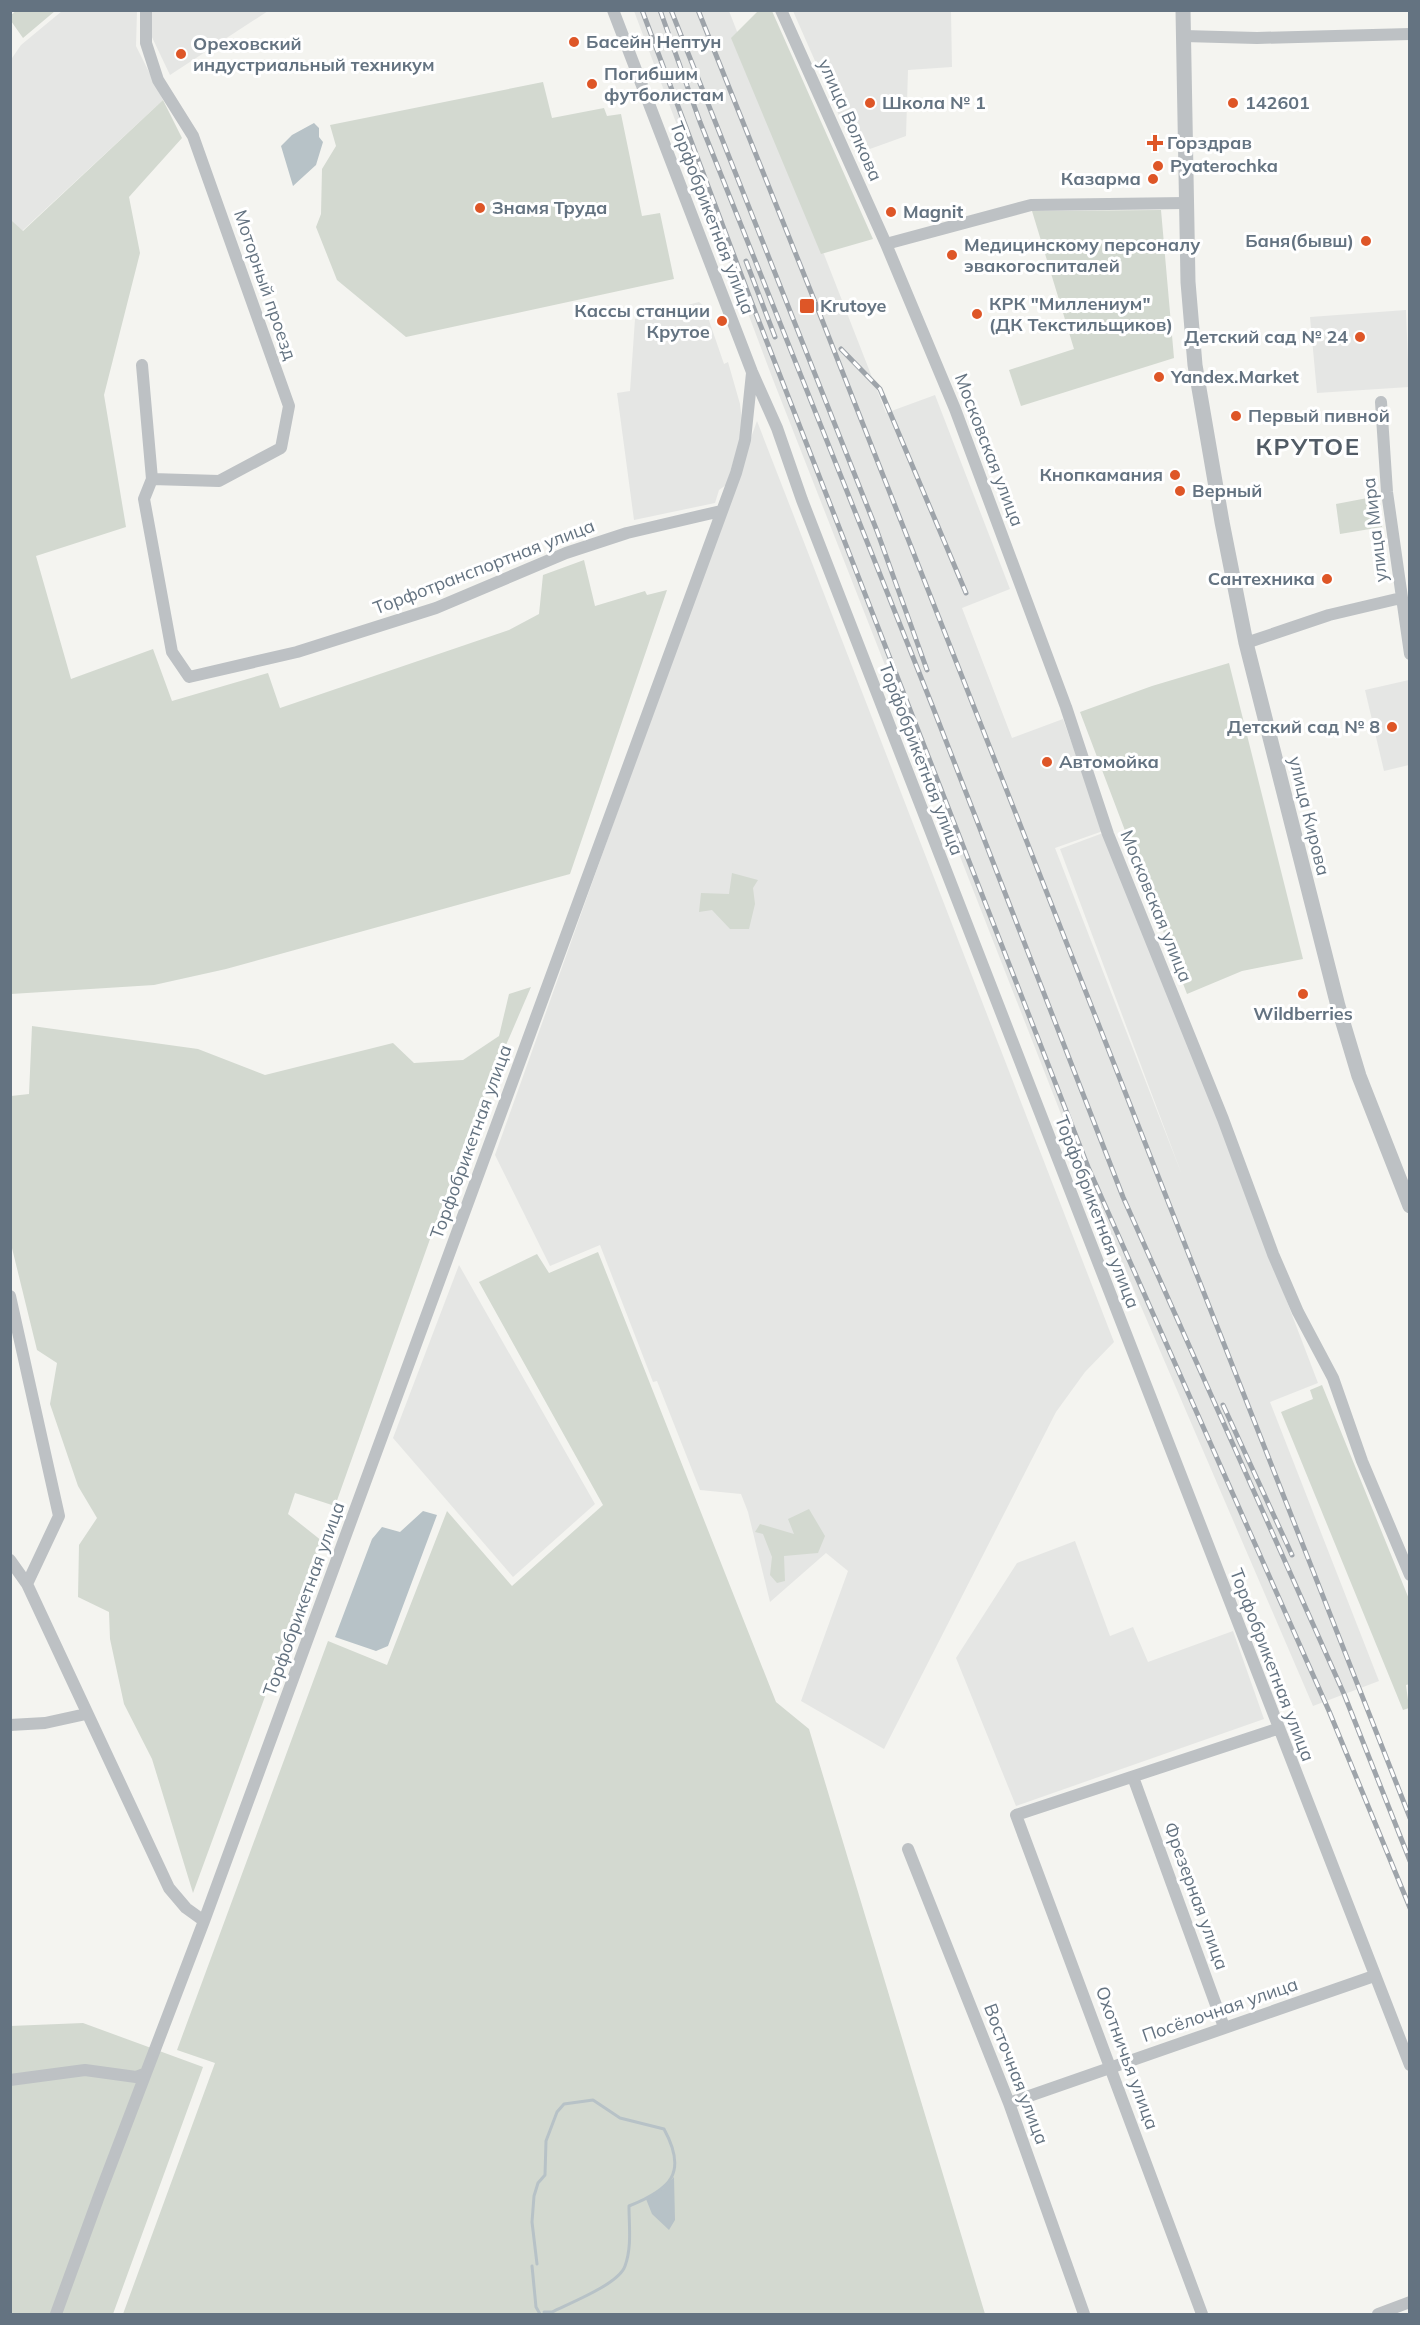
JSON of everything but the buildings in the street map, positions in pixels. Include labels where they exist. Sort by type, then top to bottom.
[{"type":"street","name":"Моторный проезд","points":[[146,10],[146,43],[158,80],[193,136],[289,406],[281,448],[219,482],[152,479]]},
{"type":"street","name":"Торфобрикетная улица","points":[[613,10],[752,372],[777,428],[806,511],[1277,1729],[1410,2065]]},
{"type":"street","name":"улица Волкова","points":[[781,10],[886,244]]},
{"type":"street","name":"улица Кирова","points":[[1183,10],[1188,282],[1195,365],[1246,643],[1294,839],[1356,1069],[1410,1206]]},
{"type":"street","points":[[1184,36],[1257,38],[1410,34]]},
{"type":"street","points":[[886,244],[1031,205],[1186,203]]},
{"type":"street","name":"Московская улица","points":[[886,244],[955,409],[1066,707],[1108,834],[1223,1119],[1272,1254],[1298,1312],[1333,1378],[1362,1461],[1410,1575]]},
{"type":"street","name":"Торфотранспортная улица","points":[[142,365],[152,479],[144,499],[172,652],[189,677],[308,649],[436,608],[566,553],[627,533],[721,511]]},
{"type":"street","name":"Торфобрикетная улица","points":[[56,2314],[204,1921],[721,511],[746,440],[752,372]]},
{"type":"street","name":"улица Мира","points":[[1381,402],[1387,492],[1410,654]]},
{"type":"street","points":[[1246,643],[1329,615],[1401,598]]},
{"type":"street","points":[[10,1296],[59,1516],[27,1584]]},
{"type":"street","points":[[10,1560],[27,1584],[169,1888],[186,1908],[204,1921]]},
{"type":"street","points":[[10,1725],[45,1723],[86,1714]]},
{"type":"street","points":[[1133,1777],[1277,1729]]},
{"type":"street","name":"Охотничья улица","points":[[1133,1777],[1016,1815],[1202,2314]]},
{"type":"street","name":"Фрезерная улица","points":[[1133,1777],[1224,2027]]},
{"type":"street","name":"Восточная улица","points":[[908,1849],[1009,2103],[1084,2314]]},
{"type":"street","name":"Посёлочная улица","points":[[1009,2103],[1374,1976]]},
{"type":"street","points":[[10,2080],[72,2071],[136,2077],[146,2073]]},
{"type":"street","points":[[1378,2314],[1410,2302]]},
{"type":"shaded area","points":[[17,10],[55,11],[23,38],[11,21],[11,15]]},
{"type":"shaded area","points":[[62,11],[137,11],[136,46],[163,100],[22,231],[11,220],[10,61],[21,45]]},
{"type":"shaded area","name":"Ореховский индустриальный техникум","points":[[152,11],[268,11],[170,75],[150,33]]},
{"type":"shaded area","points":[[634,11],[729,11],[886,413],[935,395],[1010,589],[962,608],[1012,738],[1063,719],[1103,831],[1055,848],[1182,1175],[1060,849],[1103,833],[1189,1045],[1318,1383],[1270,1402],[1379,1681],[1313,1706],[1090,1188],[772,377]]},
{"type":"shaded area","points":[[758,11],[772,11],[873,239],[821,254],[731,38]]},
{"type":"shaded area","name":"Школа № 1","points":[[793,11],[951,11],[952,67],[908,70],[906,136],[856,154]]},
{"type":"shaded area","name":"Знамя Труда","points":[[543,82],[552,118],[604,108],[607,116],[621,114],[642,216],[660,213],[674,279],[406,337],[337,280],[316,227],[321,214],[322,169],[336,146],[330,125]]},
{"type":"shaded area","points":[[163,100],[182,138],[129,197],[140,253],[104,395],[126,527],[36,556],[71,679],[153,649],[172,701],[268,673],[280,708],[509,630],[539,614],[543,575],[584,560],[595,606],[645,591],[647,595],[667,590],[570,874],[226,969],[154,985],[11,994],[11,220],[23,231]]},
{"type":"shaded area","points":[[314,123],[319,128],[319,137],[323,142],[316,165],[293,186],[281,146],[292,135]]},
{"type":"shaded area","points":[[1161,210],[1174,358],[1021,406],[1009,370],[1074,349],[1032,211]]},
{"type":"shaded area","points":[[699,302],[704,306],[724,364],[728,362],[740,404],[743,430],[726,485],[719,490],[715,503],[634,520],[617,393],[630,391],[635,319]]},
{"type":"shaded area","name":"Детский сад № 24","points":[[1406,310],[1409,387],[1317,393],[1310,317]]},
{"type":"shaded area","points":[[757,421],[1114,1342],[1085,1372],[1056,1412],[884,1749],[801,1701],[848,1571],[826,1553],[770,1602],[748,1512],[741,1494],[700,1490],[657,1381],[653,1382],[600,1245],[550,1266],[495,1155]]},
{"type":"shaded area","points":[[1378,496],[1382,527],[1340,534],[1336,504]]},
{"type":"shaded area","points":[[1229,663],[1303,959],[1242,971],[1187,994],[1080,712],[1152,686]]},
{"type":"shaded area","name":"Детский сад № 8","points":[[1409,680],[1409,765],[1384,771],[1365,690]]},
{"type":"shaded area","points":[[732,873],[758,880],[753,888],[755,904],[749,929],[730,929],[712,910],[699,912],[701,893],[729,894]]},
{"type":"shaded area","points":[[531,987],[466,1138],[335,1506],[295,1493],[288,1514],[322,1541],[193,1893],[152,1759],[124,1704],[110,1639],[109,1612],[78,1597],[79,1545],[97,1518],[78,1486],[50,1404],[57,1363],[37,1350],[11,1244],[11,1096],[29,1094],[32,1026],[198,1049],[265,1075],[393,1043],[414,1063],[463,1060],[499,1036],[509,994]]},
{"type":"shaded area","points":[[598,1252],[776,1702],[809,1729],[985,2314],[123,2314],[215,2063],[177,2050],[328,1641],[387,1665],[447,1511],[512,1586],[603,1505],[479,1282],[537,1254],[549,1273]]},
{"type":"shaded area","points":[[459,1265],[595,1504],[513,1577],[393,1438]]},
{"type":"shaded area","points":[[1322,1385],[1409,1599],[1410,1684],[1406,1685],[1409,1708],[1403,1710],[1281,1412],[1313,1399],[1310,1390]]},
{"type":"shaded area","points":[[809,1509],[825,1536],[818,1553],[784,1556],[785,1581],[777,1583],[770,1575],[772,1557],[763,1534],[755,1532],[760,1524],[794,1534],[788,1519]]},
{"type":"shaded area","points":[[423,1511],[437,1515],[388,1646],[376,1651],[335,1637],[372,1539],[382,1527],[400,1532]]},
{"type":"shaded area","points":[[1075,1541],[1110,1636],[1133,1627],[1148,1662],[1233,1631],[1264,1719],[1016,1806],[956,1658],[1017,1563]]},
{"type":"shaded area","points":[[83,2023],[203,2067],[113,2314],[11,2314],[10,2026]]},
{"type":"shaded area","points":[[674,2177],[675,2220],[669,2230],[652,2214],[646,2199],[663,2189]]},
{"type":"waterway","points":[[537,2264],[532,2222],[534,2196],[538,2183],[545,2175],[546,2141],[557,2112],[564,2104],[593,2100],[620,2118],[664,2129],[675,2157],[675,2168],[665,2186],[644,2200],[629,2206],[629,2251],[621,2273],[614,2280],[593,2292],[552,2312],[544,2312]]},
{"type":"waterway","points":[[532,2266],[536,2307],[540,2314]]},
{"type":"railway","points":[[642,10],[751,301],[1088,1167],[1329,1711],[1410,1908]]},
{"type":"railway","points":[[660,10],[700,122],[932,705],[1123,1197],[1344,1694],[1410,1861]]},
{"type":"railway","points":[[671,10],[877,531],[927,670]]},
{"type":"railway","points":[[698,10],[815,302],[1410,1818]]},
{"type":"railway","points":[[746,261],[775,337]]},
{"type":"railway","points":[[841,349],[880,389],[966,593]]},
{"type":"railway","points":[[1223,1405],[1292,1555]]},
{"type":"place","name":"Басейн Нептун","points":[[574,42]]},
{"type":"place","name":"Ореховский индустриальный техникум","points":[[181,54]]},
{"type":"place","name":"Погибшим футболистам","points":[[592,84]]},
{"type":"place","name":"Школа № 1","points":[[870,103]]},
{"type":"place","name":"142601","points":[[1233,103]]},
{"type":"place","name":"Горздрав","points":[[1155,143]]},
{"type":"place","name":"Pyaterochka","points":[[1158,166]]},
{"type":"place","name":"Казарма","points":[[1153,179]]},
{"type":"place","name":"Знамя Труда","points":[[480,208]]},
{"type":"place","name":"Magnit","points":[[891,212]]},
{"type":"place","name":"Баня(бывш)","points":[[1366,241]]},
{"type":"place","name":"Медицинскому персоналу эвакогоспиталей","points":[[952,255]]},
{"type":"place","name":"Krutoye","points":[[807,306]]},
{"type":"place","name":"КРК \"Миллениум\" (ДК Текстильщиков)","points":[[977,314]]},
{"type":"place","name":"Кассы станции Крутое","points":[[722,321]]},
{"type":"place","name":"Детский сад № 24","points":[[1360,337]]},
{"type":"place","name":"Yandex.Market","points":[[1159,377]]},
{"type":"place","name":"Первый пивной","points":[[1236,416]]},
{"type":"place","name":"Кнопкамания","points":[[1175,475]]},
{"type":"place","name":"Верный","points":[[1180,491]]},
{"type":"place","name":"Сантехника","points":[[1327,579]]},
{"type":"place","name":"Детский сад № 8","points":[[1392,727]]},
{"type":"place","name":"Автомойка","points":[[1047,762]]},
{"type":"place","name":"Wildberries","points":[[1303,994]]},
{"type":"district","name":"КРУТОЕ","points":[[1308,447]]}]
